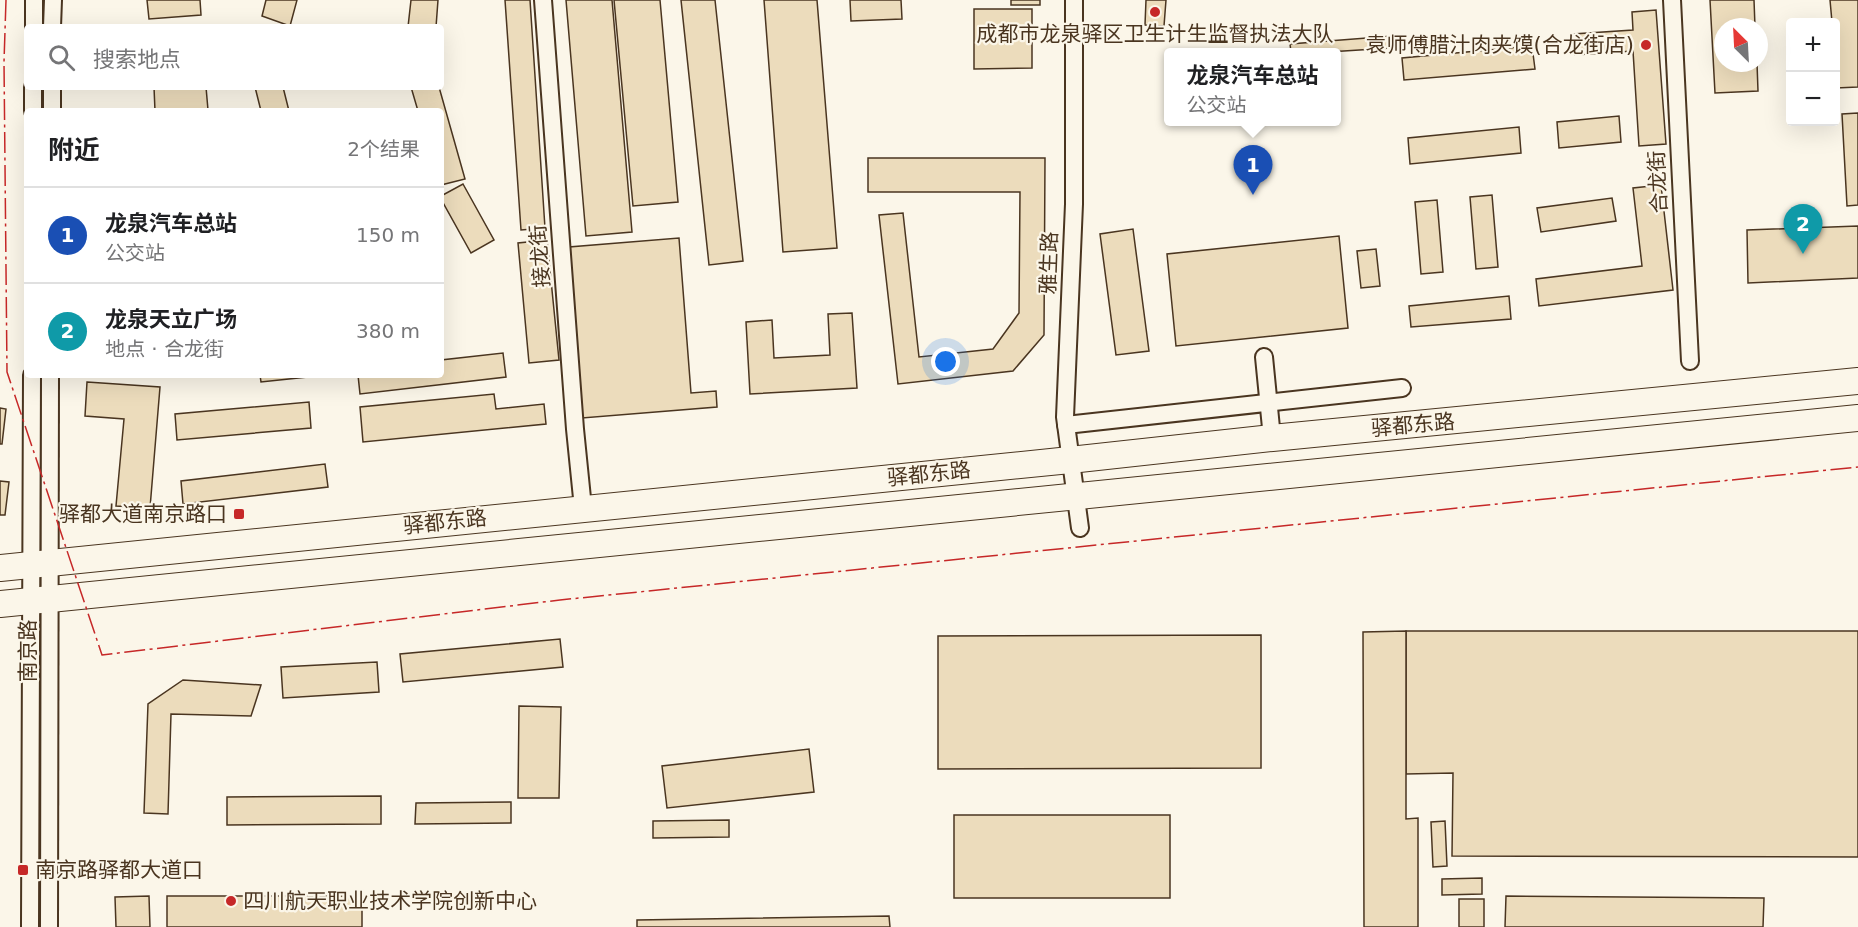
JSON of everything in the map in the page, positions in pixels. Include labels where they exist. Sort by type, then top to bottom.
[{"type":"highway","name":"驿都东路","points":[[0,567],[1858,381]]},
{"type":"highway","name":"驿都东路","points":[[0,604],[1858,418]]},
{"type":"street","points":[[34,0],[34,24]]},
{"type":"street","points":[[52,24],[53,0]]},
{"type":"street","name":"接龙街","points":[[543,0],[583,508]]},
{"type":"street","name":"雅生路","points":[[1074,0],[1074,204],[1066,425],[1080,528]]},
{"type":"street","name":"合龙街","points":[[1672,0],[1690,361]]},
{"type":"street","points":[[33,90],[33,108]]},
{"type":"street","points":[[52,90],[52,108]]},
{"type":"street","points":[[1264,357],[1272,438]]},
{"type":"street","points":[[32,378],[40,563]]},
{"type":"street","name":"南京路","points":[[49,927],[40,563],[50,378]]},
{"type":"street","points":[[1066,425],[1402,388]]},
{"type":"street","points":[[30,927],[40,599]]},
{"type":"building","points":[[147,0],[200,0],[201,15],[149,19]]},
{"type":"building","points":[[266,0],[297,0],[291,24],[262,16]]},
{"type":"building","points":[[411,0],[438,0],[436,24],[408,24]]},
{"type":"building","points":[[505,0],[530,0],[545,228],[521,230]]},
{"type":"building","points":[[566,0],[612,0],[632,232],[586,236]]},
{"type":"building","points":[[614,0],[660,0],[678,202],[633,206]]},
{"type":"building","points":[[681,0],[715,0],[743,261],[709,265]]},
{"type":"building","points":[[764,0],[817,0],[837,248],[783,252]]},
{"type":"building","points":[[850,0],[901,0],[902,19],[851,21]]},
{"type":"building","points":[[1011,0],[1040,0],[1040,5],[1011,5]]},
{"type":"building","name":"成都市龙泉驿区卫生计生监督执法大队","points":[[1146,0],[1166,0],[1164,26],[1145,25]]},
{"type":"building","points":[[1710,0],[1754,0],[1755,18],[1714,18],[1714,72],[1757,72],[1758,91],[1715,93]]},
{"type":"building","points":[[1830,0],[1858,0],[1858,87],[1840,88],[1840,18],[1832,18]]},
{"type":"building","points":[[974,9],[1032,9],[1032,68],[974,69]]},
{"type":"building","points":[[1656,10],[1666,144],[1639,146],[1633,51],[1575,55],[1573,34],[1633,30],[1632,12]]},
{"type":"building","points":[[1405,35],[1406,47],[1341,51],[1341,48],[1290,48],[1290,44]]},
{"type":"building","points":[[1532,46],[1535,69],[1404,80],[1402,58]]},
{"type":"building","points":[[154,90],[206,90],[208,108],[155,108]]},
{"type":"building","points":[[256,90],[284,90],[288,108],[260,108]]},
{"type":"building","points":[[412,90],[440,90],[465,179],[444,184],[444,108],[417,108]]},
{"type":"building","points":[[1858,113],[1858,205],[1847,206],[1842,114]]},
{"type":"building","points":[[1619,116],[1621,142],[1559,148],[1557,122]]},
{"type":"building","points":[[1519,127],[1521,153],[1410,164],[1408,138]]},
{"type":"building","points":[[868,158],[1045,158],[1044,335],[1013,371],[898,384],[879,215],[903,213],[919,357],[993,349],[1019,313],[1020,192],[868,192]]},
{"type":"building","points":[[463,184],[494,240],[471,253],[444,204],[444,194]]},
{"type":"building","points":[[1661,185],[1673,290],[1539,306],[1536,279],[1642,266],[1633,188]]},
{"type":"building","points":[[1492,195],[1498,267],[1476,269],[1470,197]]},
{"type":"building","points":[[1612,198],[1616,221],[1541,232],[1537,208]]},
{"type":"building","points":[[1437,200],[1443,272],[1421,274],[1415,202]]},
{"type":"building","points":[[1858,226],[1858,278],[1748,283],[1747,230]]},
{"type":"building","points":[[1133,229],[1149,351],[1116,355],[1100,234]]},
{"type":"building","points":[[1339,236],[1348,328],[1176,346],[1167,254]]},
{"type":"building","points":[[679,238],[691,393],[716,391],[717,407],[582,418],[569,247]]},
{"type":"building","points":[[547,240],[559,360],[529,363],[518,243]]},
{"type":"building","points":[[1376,249],[1380,286],[1361,288],[1357,251]]},
{"type":"building","points":[[1509,296],[1511,319],[1411,327],[1409,306]]},
{"type":"building","points":[[852,313],[857,388],[750,394],[746,322],[772,320],[774,358],[830,355],[828,314]]},
{"type":"building","points":[[503,353],[506,377],[360,394],[358,378],[444,378],[444,360]]},
{"type":"building","points":[[260,378],[298,378],[261,382]]},
{"type":"building","points":[[87,382],[160,387],[150,508],[116,506],[124,419],[85,416]]},
{"type":"building","points":[[494,394],[496,409],[544,404],[546,424],[363,442],[360,407]]},
{"type":"building","points":[[309,402],[311,428],[177,440],[175,414]]},
{"type":"building","points":[[0,408],[6,409],[2,444],[0,444]]},
{"type":"building","points":[[325,464],[328,487],[183,504],[181,481]]},
{"type":"building","points":[[0,481],[9,482],[5,515],[0,515]]},
{"type":"building","points":[[1406,631],[1858,631],[1858,857],[1452,856],[1453,773],[1406,774]]},
{"type":"building","points":[[1406,631],[1406,819],[1418,818],[1418,927],[1364,927],[1363,632]]},
{"type":"building","points":[[1261,635],[1261,768],[938,769],[938,636]]},
{"type":"building","points":[[560,639],[563,667],[403,682],[400,654]]},
{"type":"building","points":[[377,662],[379,692],[283,698],[281,667]]},
{"type":"building","points":[[183,680],[261,685],[251,716],[171,714],[168,814],[144,813],[148,704]]},
{"type":"building","points":[[519,706],[561,707],[559,798],[518,798]]},
{"type":"building","points":[[809,749],[814,792],[667,808],[662,766]]},
{"type":"building","points":[[381,796],[381,824],[227,825],[227,797]]},
{"type":"building","points":[[511,802],[511,823],[415,824],[416,803]]},
{"type":"building","points":[[954,815],[1170,815],[1170,898],[954,898]]},
{"type":"building","points":[[729,820],[729,837],[653,838],[653,821]]},
{"type":"building","points":[[1445,821],[1447,866],[1433,867],[1431,822]]},
{"type":"building","points":[[1482,878],[1482,894],[1442,895],[1442,879]]},
{"type":"building","points":[[149,896],[150,927],[116,927],[115,897]]},
{"type":"building","points":[[167,896],[362,896],[362,927],[167,927]]},
{"type":"building","points":[[1506,896],[1764,898],[1763,927],[1505,927]]},
{"type":"building","points":[[1459,899],[1484,899],[1484,927],[1459,927]]},
{"type":"building","points":[[889,916],[890,927],[637,927],[637,920]]},
{"type":"power","points":[[6,0],[4,62],[7,372],[102,655],[560,600],[1858,467]]},
{"type":"place","name":"成都市龙泉驿区卫生计生监督执法大队","points":[[1155,12]]},
{"type":"place","name":"袁师傅腊汁肉夹馍(合龙街店)","points":[[1646,45]]},
{"type":"place","name":"龙泉汽车总站","points":[[1253,195]]},
{"type":"place","name":"龙泉天立广场","points":[[1803,254]]},
{"type":"place","name":"驿都大道南京路口","points":[[239,514]]},
{"type":"place","name":"南京路驿都大道口","points":[[23,870]]},
{"type":"place","name":"四川航天职业技术学院创新中心","points":[[231,901]]}]
